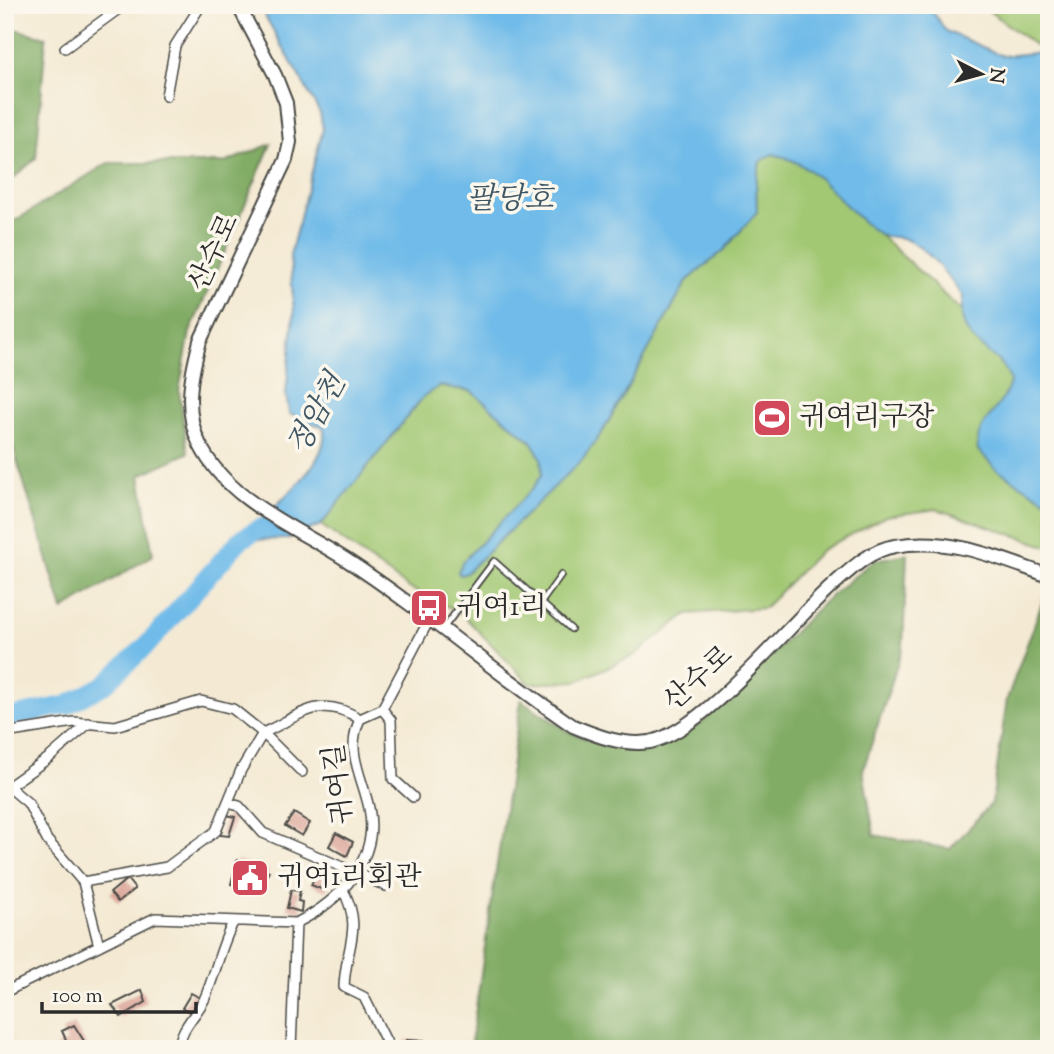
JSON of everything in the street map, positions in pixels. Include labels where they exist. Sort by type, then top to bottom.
[{"type":"main road","name":"산수로","points":[[238,5],[275,75],[286,103],[290,142],[286,160],[200,341],[189,394],[196,433],[212,464],[236,490],[313,541],[344,558],[573,726],[610,740],[648,742],[670,736],[704,712],[827,590],[874,553],[892,546],[918,543],[972,548],[1049,576]]},
{"type":"street","points":[[65,48],[124,5]]},
{"type":"street","points":[[166,96],[175,47],[201,5]]},
{"type":"street","points":[[413,797],[393,779],[391,720],[382,709],[429,620]]},
{"type":"street","points":[[5,733],[74,722],[115,726],[201,701],[233,709],[263,733],[302,772]]},
{"type":"street","points":[[83,882],[167,867],[216,831],[241,770],[263,733],[316,706],[350,712],[360,719]]},
{"type":"street","name":"귀여길","points":[[296,923],[314,915],[356,875],[369,830],[369,809],[355,765],[353,745],[360,719],[382,709]]},
{"type":"street","points":[[89,723],[7,788],[28,803],[47,840],[83,882],[99,946]]},
{"type":"street","points":[[228,803],[239,806],[264,833],[386,886]]},
{"type":"street","points":[[343,890],[354,914],[355,930],[344,988],[364,997],[390,1049]]},
{"type":"street","points":[[5,992],[155,918],[296,923],[291,1049]]},
{"type":"street","points":[[179,1049],[180,1036],[203,1000],[223,940],[234,921]]},
{"type":"lane","points":[[443,630],[494,561],[571,629]]},
{"type":"lane","points":[[541,603],[561,575]]},
{"type":"green space","points":[[981,5],[1049,5],[1049,54],[1044,52]]},
{"type":"green space","points":[[5,27],[46,37],[36,158],[5,186]]},
{"type":"green space","points":[[271,144],[190,332],[179,391],[188,453],[140,475],[153,555],[63,610],[5,421],[5,227],[108,163],[224,163]]},
{"type":"green space","points":[[772,154],[792,158],[812,171],[1049,393],[1049,547],[937,509],[886,516],[821,550],[764,608],[687,614],[635,655],[577,681],[530,684],[461,613],[409,588],[321,525],[424,396],[439,386],[471,391],[531,441],[541,457],[603,431],[687,280],[724,250],[757,212],[756,181],[760,162]]},
{"type":"green space","points":[[907,554],[903,647],[863,770],[874,835],[950,849],[992,803],[1007,699],[1045,595],[1049,595],[1049,1049],[470,1049],[521,700],[569,732],[605,745],[639,750],[670,742],[702,723],[824,602],[874,560]]},
{"type":"water","name":"팔당호","points":[[259,5],[928,5],[946,31],[1003,56],[1044,52],[1049,54],[1049,502],[996,469],[978,450],[980,431],[1008,390],[1010,380],[997,360],[971,337],[962,314],[963,296],[944,272],[930,256],[914,244],[902,238],[879,234],[865,224],[804,167],[772,154],[760,162],[756,181],[757,212],[724,250],[687,281],[603,431],[582,460],[466,573],[460,575],[458,572],[463,561],[533,488],[542,474],[541,458],[531,441],[471,391],[440,386],[424,396],[321,525],[287,539],[240,540],[308,472],[324,441],[323,426],[303,421],[289,413],[286,394],[294,313],[290,255],[323,129],[320,113]]},
{"type":"building","points":[[294,813],[310,823],[302,836],[285,826]]},
{"type":"building","points":[[227,815],[235,817],[229,836],[220,835]]},
{"type":"building","points":[[336,833],[353,842],[347,856],[329,846]]},
{"type":"building","name":"귀여1리회관","points":[[237,860],[269,871],[260,892],[231,884]]},
{"type":"building","points":[[319,868],[328,873],[324,880],[330,883],[326,891],[311,885]]},
{"type":"building","points":[[127,879],[135,889],[118,902],[110,893]]},
{"type":"building","points":[[291,890],[300,891],[298,901],[302,902],[301,912],[287,908]]},
{"type":"building","points":[[142,990],[146,1002],[121,1017],[112,1005]]},
{"type":"building","points":[[191,993],[200,998],[192,1013],[182,1008]]},
{"type":"building","points":[[74,1025],[89,1049],[52,1049],[67,1042],[62,1031]]},
{"type":"building","points":[[406,1040],[424,1041],[424,1049],[405,1046]]},
{"type":"waterway","name":"정암천","points":[[5,718],[67,705],[104,685],[148,644],[240,540],[260,528]]},
{"type":"place","name":"귀여리구장","points":[[772,418]]},
{"type":"place","name":"귀여1리","points":[[429,608]]},
{"type":"place","name":"귀여1리회관","points":[[250,878]]}]
